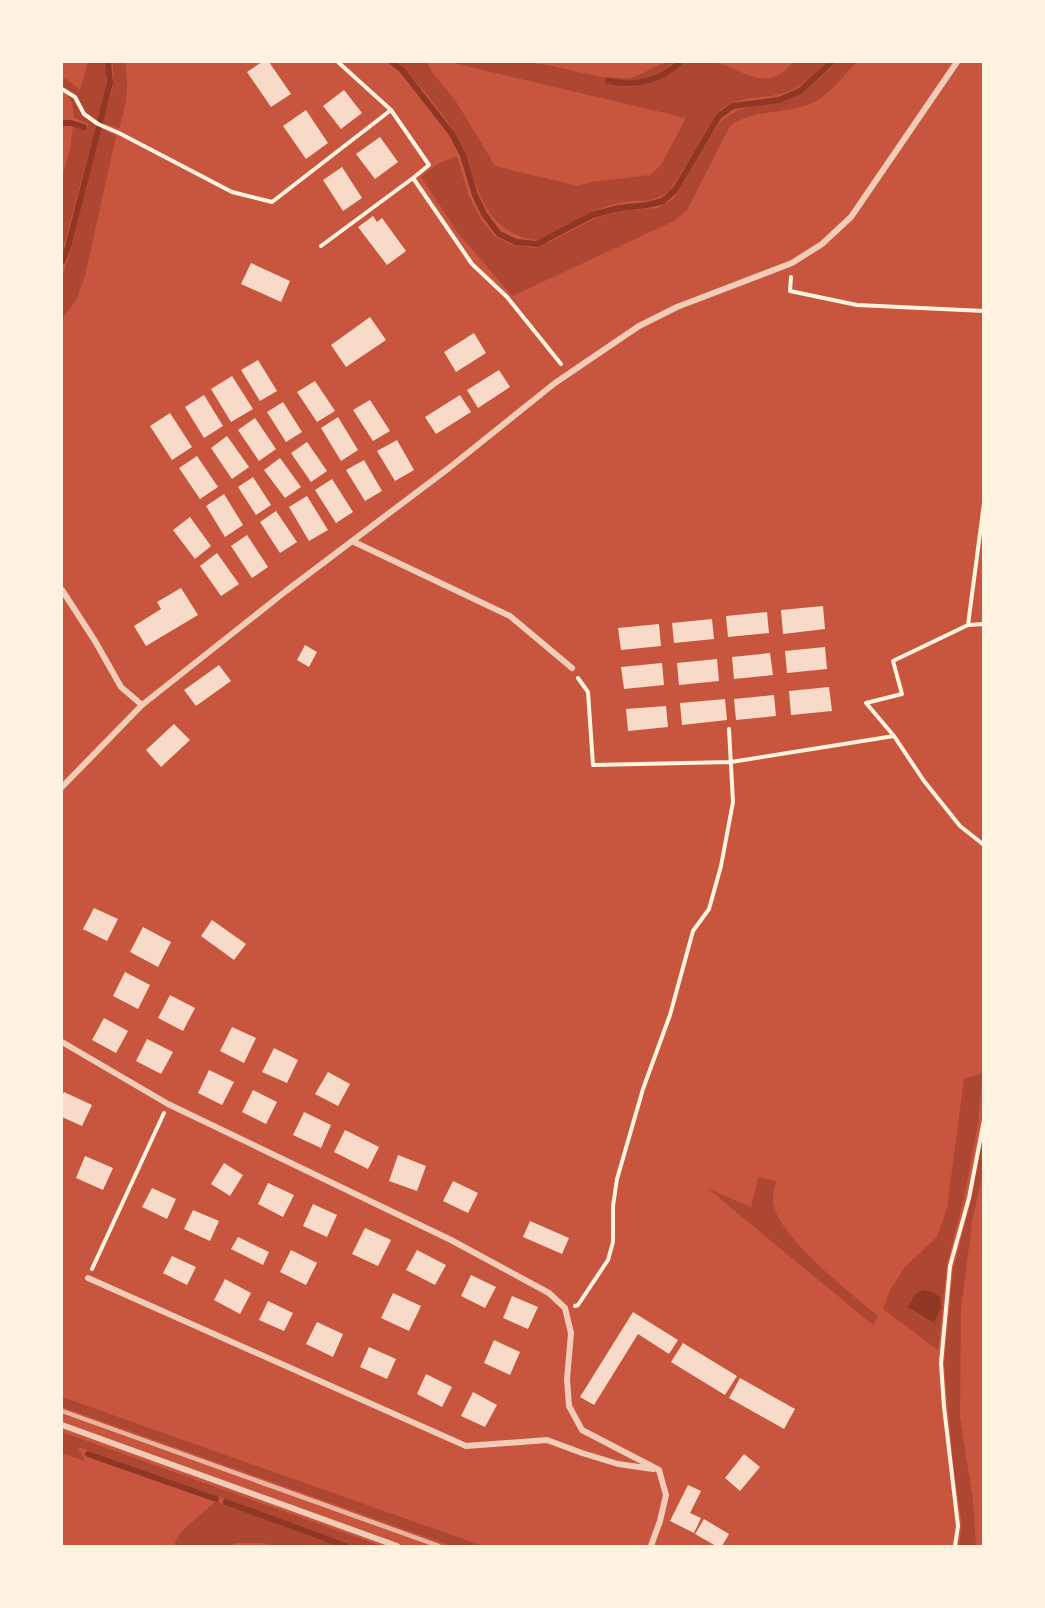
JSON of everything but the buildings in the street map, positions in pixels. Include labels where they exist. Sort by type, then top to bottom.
[{"type":"street","points":[[62,786],[142,705],[568,374],[639,326],[677,307],[792,263],[822,244],[851,217],[957,62]]},
{"type":"street","points":[[352,541],[510,616],[572,668]]},
{"type":"street","points":[[62,590],[121,687],[142,705]]},
{"type":"street","points":[[62,1042],[168,1104],[451,1240],[549,1293],[565,1308],[571,1333],[567,1379],[569,1406],[582,1430],[659,1470],[666,1495],[651,1546]]},
{"type":"street","points":[[88,1278],[466,1446],[547,1440],[618,1464],[659,1470]]},
{"type":"street","points":[[62,1425],[397,1546]]},
{"type":"path","points":[[321,246],[429,165],[391,110],[338,62]]},
{"type":"path","points":[[62,89],[75,98],[84,114],[98,124],[232,192],[272,202],[391,110]]},
{"type":"path","points":[[413,178],[472,264],[507,297],[568,374]]},
{"type":"path","points":[[792,263],[790,291],[856,305],[984,311]]},
{"type":"path","points":[[968,625],[984,503]]},
{"type":"path","points":[[984,624],[968,625],[893,661],[902,694],[866,703],[894,736],[924,781],[960,826],[984,845]]},
{"type":"path","points":[[572,668],[588,692],[593,765],[731,762],[894,736]]},
{"type":"path","points":[[565,1308],[578,1305],[608,1260],[613,1242],[613,1206],[617,1179],[643,1089],[670,1016],[693,931],[709,909],[721,866],[733,802],[729,729]]},
{"type":"path","points":[[88,1278],[168,1104]]},
{"type":"path","points":[[955,1546],[958,1526],[948,1449],[941,1362],[950,1266],[969,1198],[984,1120]]},
{"type":"shaded area","points":[[711,61],[745,74],[764,78],[783,72],[793,62],[827,62],[792,90],[777,95],[737,101],[720,110],[670,190],[663,195],[652,200],[623,202],[592,212],[550,236],[535,240],[513,233],[500,225],[491,214],[483,202],[462,146],[449,123],[398,62],[427,62],[455,100],[495,166],[578,186],[591,182],[650,175],[661,165],[686,118],[449,62],[523,62],[598,76],[630,78],[661,64],[674,62],[650,77],[635,81],[608,78],[606,82],[633,87],[657,80],[689,62]]},
{"type":"shaded area","points":[[88,62],[106,62],[106,87],[62,253],[62,178],[73,127],[86,130],[89,124],[74,118],[70,99],[62,91],[62,78],[80,90]]},
{"type":"shaded area","points":[[113,62],[125,62],[126,70],[127,87],[119,128],[102,123],[113,88]]},
{"type":"shaded area","points":[[837,62],[857,62],[831,90],[819,99],[802,107],[749,116],[730,126],[687,210],[674,221],[512,296],[458,233],[421,177],[436,165],[457,156],[469,196],[480,218],[494,236],[510,244],[533,248],[552,241],[594,219],[618,211],[657,208],[673,199],[718,125],[727,117],[742,109],[773,103],[799,93]]},
{"type":"shaded area","points":[[100,128],[116,136],[85,276],[76,300],[62,319],[62,277],[72,246]]},
{"type":"shaded area","points":[[983,1073],[978,1124],[964,1198],[947,1264],[938,1350],[883,1309],[890,1290],[905,1267],[937,1237],[947,1208],[964,1079]]},
{"type":"shaded area","points":[[983,1136],[983,1171],[972,1223],[961,1309],[960,1417],[973,1500],[976,1546],[959,1546],[962,1526],[954,1472],[944,1364],[953,1270],[971,1201]]},
{"type":"shaded area","points":[[758,1177],[776,1181],[773,1199],[776,1213],[786,1229],[799,1246],[833,1279],[878,1316],[873,1325],[707,1188],[751,1207]]},
{"type":"shaded area","points":[[922,1290],[940,1297],[941,1307],[934,1323],[908,1307],[915,1295]]},
{"type":"shaded area","points":[[62,1397],[483,1546],[451,1546],[62,1407]]},
{"type":"shaded area","points":[[62,1432],[381,1546],[355,1546],[78,1447],[85,1461],[62,1453]]},
{"type":"shaded area","points":[[216,1501],[338,1546],[273,1546],[264,1543],[236,1543],[232,1546],[173,1546],[181,1532]]},
{"type":"waterway","points":[[62,262],[68,247],[110,83],[108,62]]},
{"type":"waterway","points":[[392,62],[402,70],[452,134],[463,155],[475,195],[484,214],[499,234],[516,242],[537,244],[592,215],[663,201],[675,190],[719,116],[733,106],[779,100],[800,91],[832,62]]},
{"type":"waterway","points":[[608,81],[619,83],[647,81],[664,74],[681,62]]},
{"type":"waterway","points":[[62,123],[84,127]]},
{"type":"waterway","points":[[88,1454],[216,1499]]},
{"type":"waterway","points":[[226,1502],[346,1546]]},
{"type":"railway","points":[[62,1411],[439,1546]]}]
